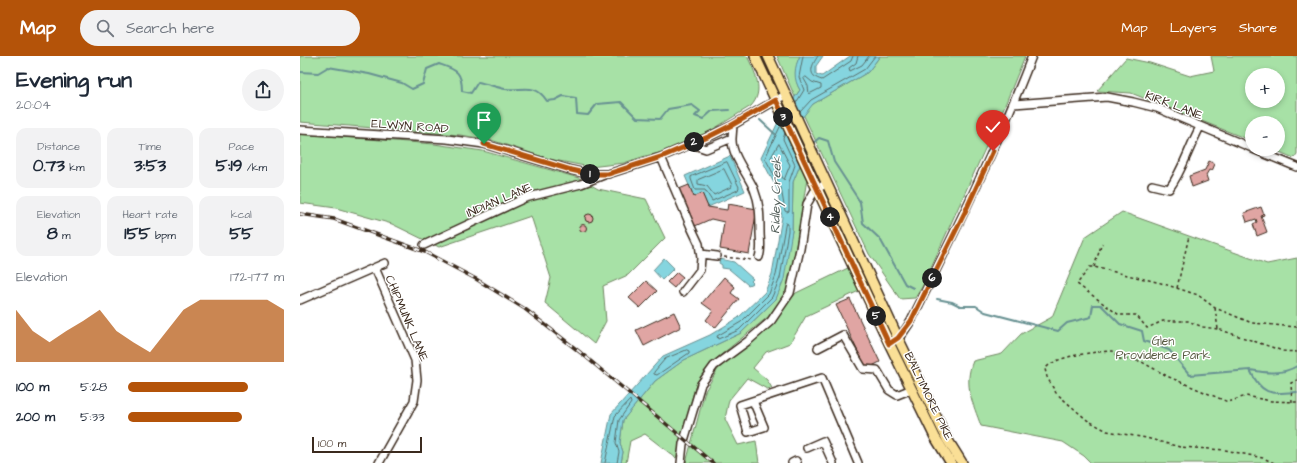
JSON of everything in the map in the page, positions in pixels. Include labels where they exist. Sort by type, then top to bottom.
[{"type":"main road","name":"BALTIMORE PIKE","points":[[755,56],[889,344],[935,437],[951,463]]},
{"type":"main road","name":"BALTIMORE PIKE","points":[[768,56],[898,338],[951,446],[962,463]]},
{"type":"street","points":[[889,344],[898,338],[911,321],[1014,104],[1032,56]]},
{"type":"street","name":"KIRK LANE","points":[[1014,104],[1107,97],[1157,108],[1245,146]]},
{"type":"street","name":"ELWYN ROAD","points":[[300,130],[447,139],[484,144],[571,170],[589,174],[608,174],[661,157],[732,125],[776,100],[787,99]]},
{"type":"street","points":[[732,125],[732,143],[736,155],[754,190],[759,204],[761,217],[761,248],[759,257]]},
{"type":"street","points":[[1152,185],[1169,189],[1180,171],[1200,127]]},
{"type":"street","points":[[691,144],[706,149],[732,138]]},
{"type":"street","name":"KIRK LANE","points":[[1270,156],[1297,167]]},
{"type":"street","points":[[661,157],[690,227],[700,244],[700,270],[683,292]]},
{"type":"street","name":"INDIAN LANE","points":[[424,245],[525,198],[581,184],[608,174]]},
{"type":"street","points":[[681,463],[683,444],[701,384],[714,366],[748,341],[771,321],[790,293],[800,249],[807,204],[817,189],[826,183]]},
{"type":"street","points":[[701,254],[717,256]]},
{"type":"street","points":[[300,300],[385,263]]},
{"type":"street","name":"CHIPMUNK LANE","points":[[375,268],[415,360],[418,380],[414,401],[379,463]]},
{"type":"street","points":[[818,348],[843,335],[864,369],[877,370],[889,390],[897,395],[912,389]]},
{"type":"street","points":[[753,401],[764,427],[748,432],[740,405],[822,378],[858,463]]},
{"type":"street","points":[[807,448],[823,441],[833,463]]},
{"type":"street","points":[[792,463],[796,461],[797,463]]},
{"type":"path","points":[[1177,288],[1189,236]]},
{"type":"path","points":[[1094,267],[1102,243]]},
{"type":"path","points":[[717,256],[751,261],[756,260],[759,257]]},
{"type":"path","points":[[1297,327],[1252,323],[1216,308],[1198,295],[1177,288],[1094,267],[1090,267],[1077,284],[1119,315],[1136,315],[1147,328],[1163,321],[1188,321],[1203,327],[1218,329],[1283,351],[1297,352]]},
{"type":"path","points":[[1216,308],[1218,329]]},
{"type":"path","points":[[1274,463],[1264,458],[1225,450],[1180,447],[1146,438],[1107,431],[1087,420],[1056,393],[1047,377],[1045,369],[1048,365],[1071,356],[1088,352],[1112,351],[1120,359],[1140,361],[1169,377],[1228,402],[1246,396],[1271,401],[1297,402]]},
{"type":"path","points":[[1292,402],[1290,386],[1297,380]]},
{"type":"green space","points":[[300,56],[747,56],[753,68],[758,88],[755,100],[751,106],[707,133],[660,153],[624,163],[590,167],[549,159],[491,140],[460,135],[300,122]]},
{"type":"green space","points":[[777,56],[800,56],[796,73],[800,90],[795,97]]},
{"type":"green space","points":[[880,56],[1025,56],[1005,105],[922,287],[915,298],[900,299],[869,254],[803,114],[813,104],[868,72]]},
{"type":"green space","points":[[1211,56],[1297,56],[1297,154],[1294,158],[1285,154],[1285,116],[1245,116],[1245,138],[1131,93],[1097,91],[1126,58],[1150,63],[1190,76],[1214,71]]},
{"type":"green space","points":[[300,134],[434,144],[483,151],[579,178],[598,189],[646,199],[665,238],[628,275],[603,286],[606,321],[594,344],[545,303],[551,278],[531,216],[439,247],[392,224],[336,208],[300,203]]},
{"type":"green space","points":[[800,165],[807,179],[788,290],[768,317],[717,358],[704,372],[695,388],[676,458],[645,434],[630,441],[626,463],[621,463],[623,452],[620,443],[623,420],[655,381],[684,360],[741,333],[776,299],[792,231],[793,182]]},
{"type":"green space","name":"Glen Providence Park","points":[[1122,212],[1267,264],[1297,258],[1297,463],[1091,463],[1084,456],[1063,442],[981,426],[972,402],[969,386],[970,370],[973,361],[1002,354],[1021,334],[1052,317],[1085,237]]},
{"type":"green space","points":[[850,267],[861,290],[806,316],[790,343],[766,352],[753,368],[767,380],[772,388],[767,389],[747,378],[729,400],[725,419],[738,445],[756,441],[759,463],[686,463],[705,391],[718,369],[773,322],[796,293]]},
{"type":"water","points":[[800,56],[823,56],[816,66],[816,74],[822,76],[850,56],[880,56],[868,72],[813,104],[787,137],[800,165],[793,182],[792,231],[784,279],[776,299],[741,333],[684,360],[655,381],[623,420],[620,443],[623,452],[621,463],[601,463],[611,414],[663,356],[710,335],[738,318],[765,292],[772,274],[782,217],[777,189],[761,158],[779,120],[800,90],[796,82],[795,73],[796,64]]},
{"type":"water","points":[[730,156],[745,191],[708,207],[702,193],[694,197],[685,176]]},
{"type":"water","points":[[664,258],[674,268],[662,280],[653,270]]},
{"type":"water","points":[[720,259],[734,262],[753,279],[751,281],[753,283],[748,285],[729,269],[722,268],[722,265],[719,263]]},
{"type":"building","points":[[1209,161],[1215,164],[1212,171],[1209,170],[1206,175],[1208,181],[1192,187],[1189,176],[1205,170]]},
{"type":"building","points":[[689,185],[694,197],[702,193],[708,207],[727,210],[728,204],[757,209],[749,254],[720,249],[724,222],[711,219],[695,226],[679,189]]},
{"type":"building","points":[[1261,207],[1264,215],[1261,216],[1267,232],[1257,236],[1253,224],[1257,222],[1256,219],[1247,222],[1244,213]]},
{"type":"building","points":[[589,214],[592,215],[592,221],[589,222],[586,221],[585,218],[586,215]]},
{"type":"building","points":[[583,224],[586,225],[586,231],[583,232],[580,231],[579,228],[580,225]]},
{"type":"building","points":[[677,272],[683,277],[674,288],[667,282]]},
{"type":"building","points":[[724,277],[735,287],[731,293],[739,299],[715,328],[706,320],[713,311],[702,303]]},
{"type":"building","points":[[646,281],[657,291],[640,308],[629,298]]},
{"type":"building","points":[[850,299],[880,362],[866,369],[836,305]]},
{"type":"building","points":[[674,312],[681,327],[644,346],[636,330]]},
{"type":"waterway","points":[[300,72],[318,73],[328,67],[369,74],[402,83],[412,89],[423,84],[427,69],[439,64],[457,72],[461,79],[462,91],[471,93],[478,82],[505,89],[533,89],[538,91],[547,101],[555,100],[563,96],[576,98],[577,114],[588,115],[597,104],[621,102],[637,118],[660,119],[668,109],[692,105],[700,111],[695,116],[703,119],[712,111],[729,110]]},
{"type":"waterway","points":[[760,120],[775,134]]},
{"type":"waterway","points":[[812,144],[819,138],[828,141],[834,162],[860,202],[863,223],[880,239],[905,284],[913,288]]},
{"type":"waterway","points":[[937,299],[952,302],[960,306],[976,306],[985,312],[1058,331],[1067,323],[1091,317],[1093,305],[1101,305],[1120,324],[1142,331],[1144,341],[1169,350],[1190,375],[1250,370],[1259,385],[1268,392],[1297,392]]},
{"type":"waterway","points":[[1250,370],[1280,372],[1297,366]]},
{"type":"railway","points":[[300,214],[334,219],[425,252],[476,279],[525,309],[581,353],[713,463]]},
{"type":"route","points":[[484,144],[571,170],[589,174],[608,174],[661,157],[708,137],[776,100],[889,344],[903,333],[911,321],[965,212],[993,151]]},
{"type":"water label","name":"Ridley Creek","points":[[775,195]]}]
